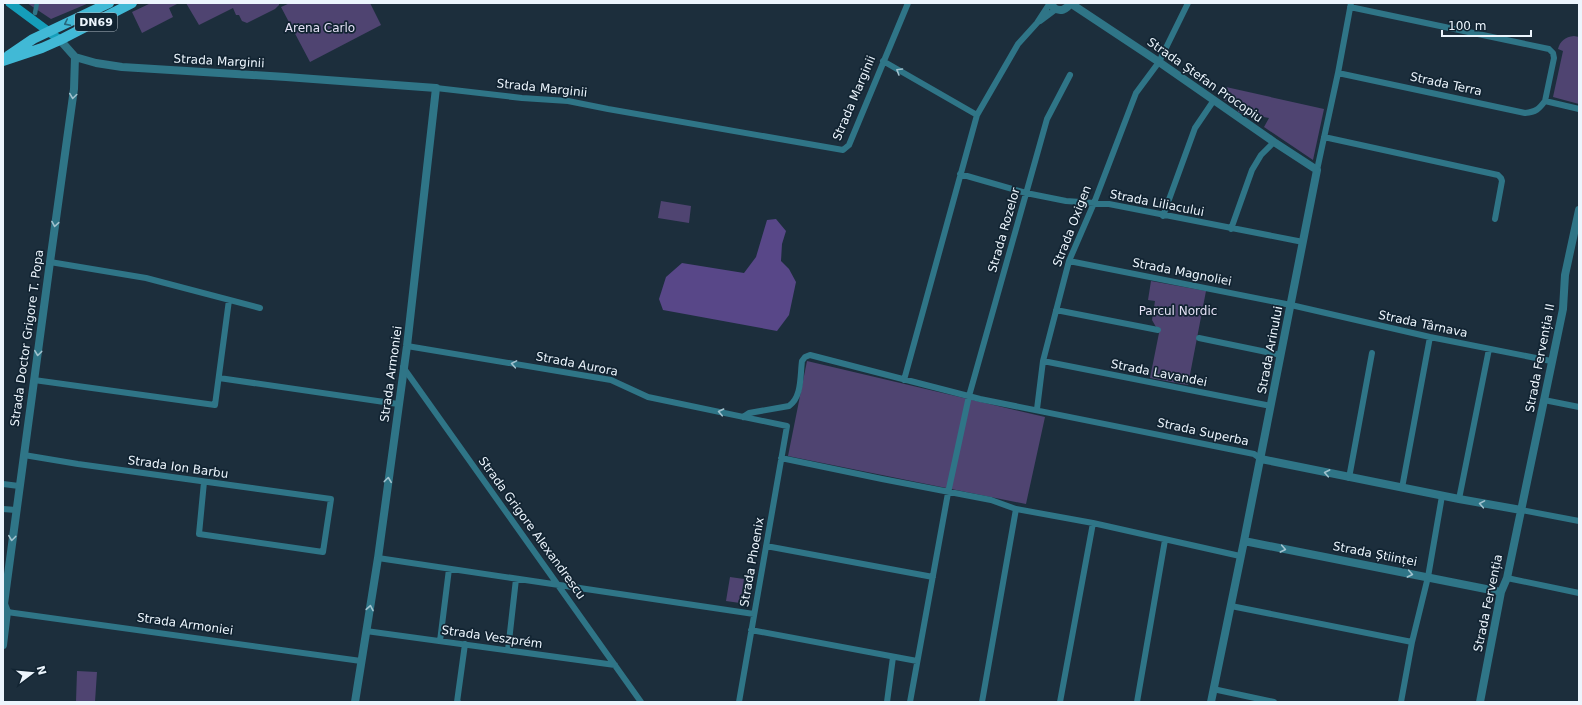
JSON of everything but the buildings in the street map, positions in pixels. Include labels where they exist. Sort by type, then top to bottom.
[{"type":"main road","points":[[10,3],[60,40]]},
{"type":"main road","name":"DN69","points":[[3,60],[33,39],[109,3]]},
{"type":"main road","name":"DN69","points":[[3,60],[42,48],[132,3]]},
{"type":"street","points":[[35,13],[37,3]]},
{"type":"street","name":"Strada Marginii","points":[[75,57],[96,63],[122,67],[436,88],[585,104],[838,151],[847,149],[849,145],[908,3]]},
{"type":"street","points":[[1037,23],[1043,3]]},
{"type":"street","points":[[904,380],[976,115],[1018,44],[1037,23],[1050,3],[1056,10],[1037,23]]},
{"type":"street","name":"Strada Oxigen","points":[[1037,409],[1043,361],[1069,261],[1094,203],[1136,93],[1159,62],[1188,3]]},
{"type":"street","name":"Strada Ștefan Procopiu","points":[[1056,10],[1061,10],[1068,5],[1079,10],[1159,62],[1317,170]]},
{"type":"street","points":[[1350,5],[1549,50],[1554,58],[1545,101],[1579,109]]},
{"type":"street","name":"Strada Arinului","points":[[1211,702],[1317,170],[1338,73],[1350,5]]},
{"type":"street","points":[[60,40],[75,57]]},
{"type":"street","name":"Strada Doctor Grigore T. Popa","points":[[3,645],[7,612],[4,604],[74,89],[75,57]]},
{"type":"street","points":[[883,61],[976,115]]},
{"type":"street","name":"Strada Terra","points":[[1338,73],[1525,113],[1533,112],[1539,109],[1545,101]]},
{"type":"street","name":"Strada Rozelor","points":[[910,702],[948,493],[969,396],[1047,119],[1070,75]]},
{"type":"street","name":"Strada Armoniei","points":[[355,702],[378,558],[407,346],[436,88]]},
{"type":"street","points":[[1163,216],[1195,128],[1214,100]]},
{"type":"street","points":[[1324,138],[1498,175],[1502,181],[1495,219]]},
{"type":"street","points":[[1231,228],[1252,170],[1261,155],[1274,142]]},
{"type":"street","name":"Strada Liliacului","points":[[960,174],[1026,193],[1066,201],[1109,204],[1163,216],[1303,242]]},
{"type":"street","name":"Strada Fervenția II","points":[[1521,510],[1563,309],[1565,275],[1576,247],[1579,210]]},
{"type":"street","name":"Strada Magnoliei","points":[[1069,261],[1291,305]]},
{"type":"street","points":[[50,262],[146,278],[260,308]]},
{"type":"street","points":[[34,380],[215,405],[229,300]]},
{"type":"street","name":"Strada Târnava","points":[[1291,305],[1430,337],[1551,361]]},
{"type":"street","points":[[1056,310],[1158,330]]},
{"type":"street","points":[[1402,488],[1430,337]]},
{"type":"street","points":[[1199,338],[1281,355]]},
{"type":"street","name":"Strada Aurora","points":[[407,346],[611,380],[648,397],[787,426]]},
{"type":"street","points":[[1460,500],[1489,349]]},
{"type":"street","points":[[1349,478],[1372,353]]},
{"type":"street","name":"Strada Superba","points":[[743,417],[749,414],[789,406],[792,404],[798,393],[802,361],[808,356],[813,356],[904,380],[1013,406],[1037,409],[1254,454],[1260,459],[1349,478],[1460,500],[1521,510]]},
{"type":"street","name":"Strada Lavandei","points":[[1043,361],[1271,406]]},
{"type":"street","name":"Strada Grigore Alexandrescu","points":[[404,367],[641,702]]},
{"type":"street","points":[[219,378],[398,404]]},
{"type":"street","points":[[1544,400],[1579,407]]},
{"type":"street","name":"Strada Phoenix","points":[[739,702],[787,426]]},
{"type":"street","name":"Strada Ion Barbu","points":[[24,455],[78,464],[331,499],[323,552],[199,534],[204,482]]},
{"type":"street","points":[[781,458],[948,493],[991,500],[1016,509],[1093,523],[1240,556]]},
{"type":"street","points":[[3,484],[19,486]]},
{"type":"street","points":[[1401,702],[1412,642],[1428,577],[1442,496]]},
{"type":"street","points":[[3,509],[16,510]]},
{"type":"street","points":[[982,702],[1016,509]]},
{"type":"street","points":[[1521,510],[1579,521]]},
{"type":"street","name":"Strada Fervenția","points":[[1480,702],[1501,592],[1507,578],[1521,510]]},
{"type":"street","points":[[1060,702],[1093,523]]},
{"type":"street","points":[[1137,702],[1165,540]]},
{"type":"street","name":"Strada Științei","points":[[1244,541],[1501,592]]},
{"type":"street","points":[[766,546],[933,577]]},
{"type":"street","points":[[378,558],[754,614]]},
{"type":"street","points":[[440,641],[449,569]]},
{"type":"street","points":[[1507,578],[1579,592]]},
{"type":"street","points":[[508,650],[516,579]]},
{"type":"street","points":[[1231,606],[1412,642]]},
{"type":"street","name":"Strada Armoniei","points":[[7,612],[361,661]]},
{"type":"street","points":[[751,630],[917,661]]},
{"type":"street","name":"Strada Veszprém","points":[[366,631],[615,665]]},
{"type":"street","points":[[458,702],[465,644]]},
{"type":"street","points":[[893,657],[887,701],[895,702]]},
{"type":"street","points":[[1213,689],[1274,702]]},
{"type":"green space","points":[[27,3],[89,3],[51,19]]},
{"type":"green space","points":[[151,3],[179,3],[169,8],[173,17],[142,33],[132,12]]},
{"type":"green space","points":[[186,3],[279,3],[279,5],[275,9],[247,23],[242,21],[239,15],[236,15],[233,8],[199,25]]},
{"type":"green space","name":"Arena Carlo","points":[[290,3],[370,3],[381,25],[310,62],[281,7]]},
{"type":"green space","points":[[1574,36],[1579,37],[1579,104],[1553,97],[1563,51],[1558,49],[1559,46],[1563,40]]},
{"type":"green space","points":[[1226,87],[1324,109],[1313,160],[1264,127],[1269,118],[1238,112],[1240,104],[1223,100]]},
{"type":"green space","points":[[661,201],[691,206],[689,223],[658,218]]},
{"type":"green space","name":"Parcul Nordic","points":[[1151,281],[1206,291],[1188,385],[1150,378],[1160,328],[1156,327],[1152,320],[1155,301],[1148,300]]},
{"type":"green space","points":[[807,361],[1045,417],[1026,504],[788,456]]},
{"type":"green space","points":[[730,577],[744,579],[740,603],[726,601]]},
{"type":"green space","points":[[77,671],[97,672],[95,702],[76,702]]},
{"type":"shaded area","points":[[776,219],[786,231],[782,244],[781,261],[789,269],[796,282],[789,315],[777,331],[663,310],[659,299],[666,277],[682,263],[744,273],[756,257],[767,220]]}]
